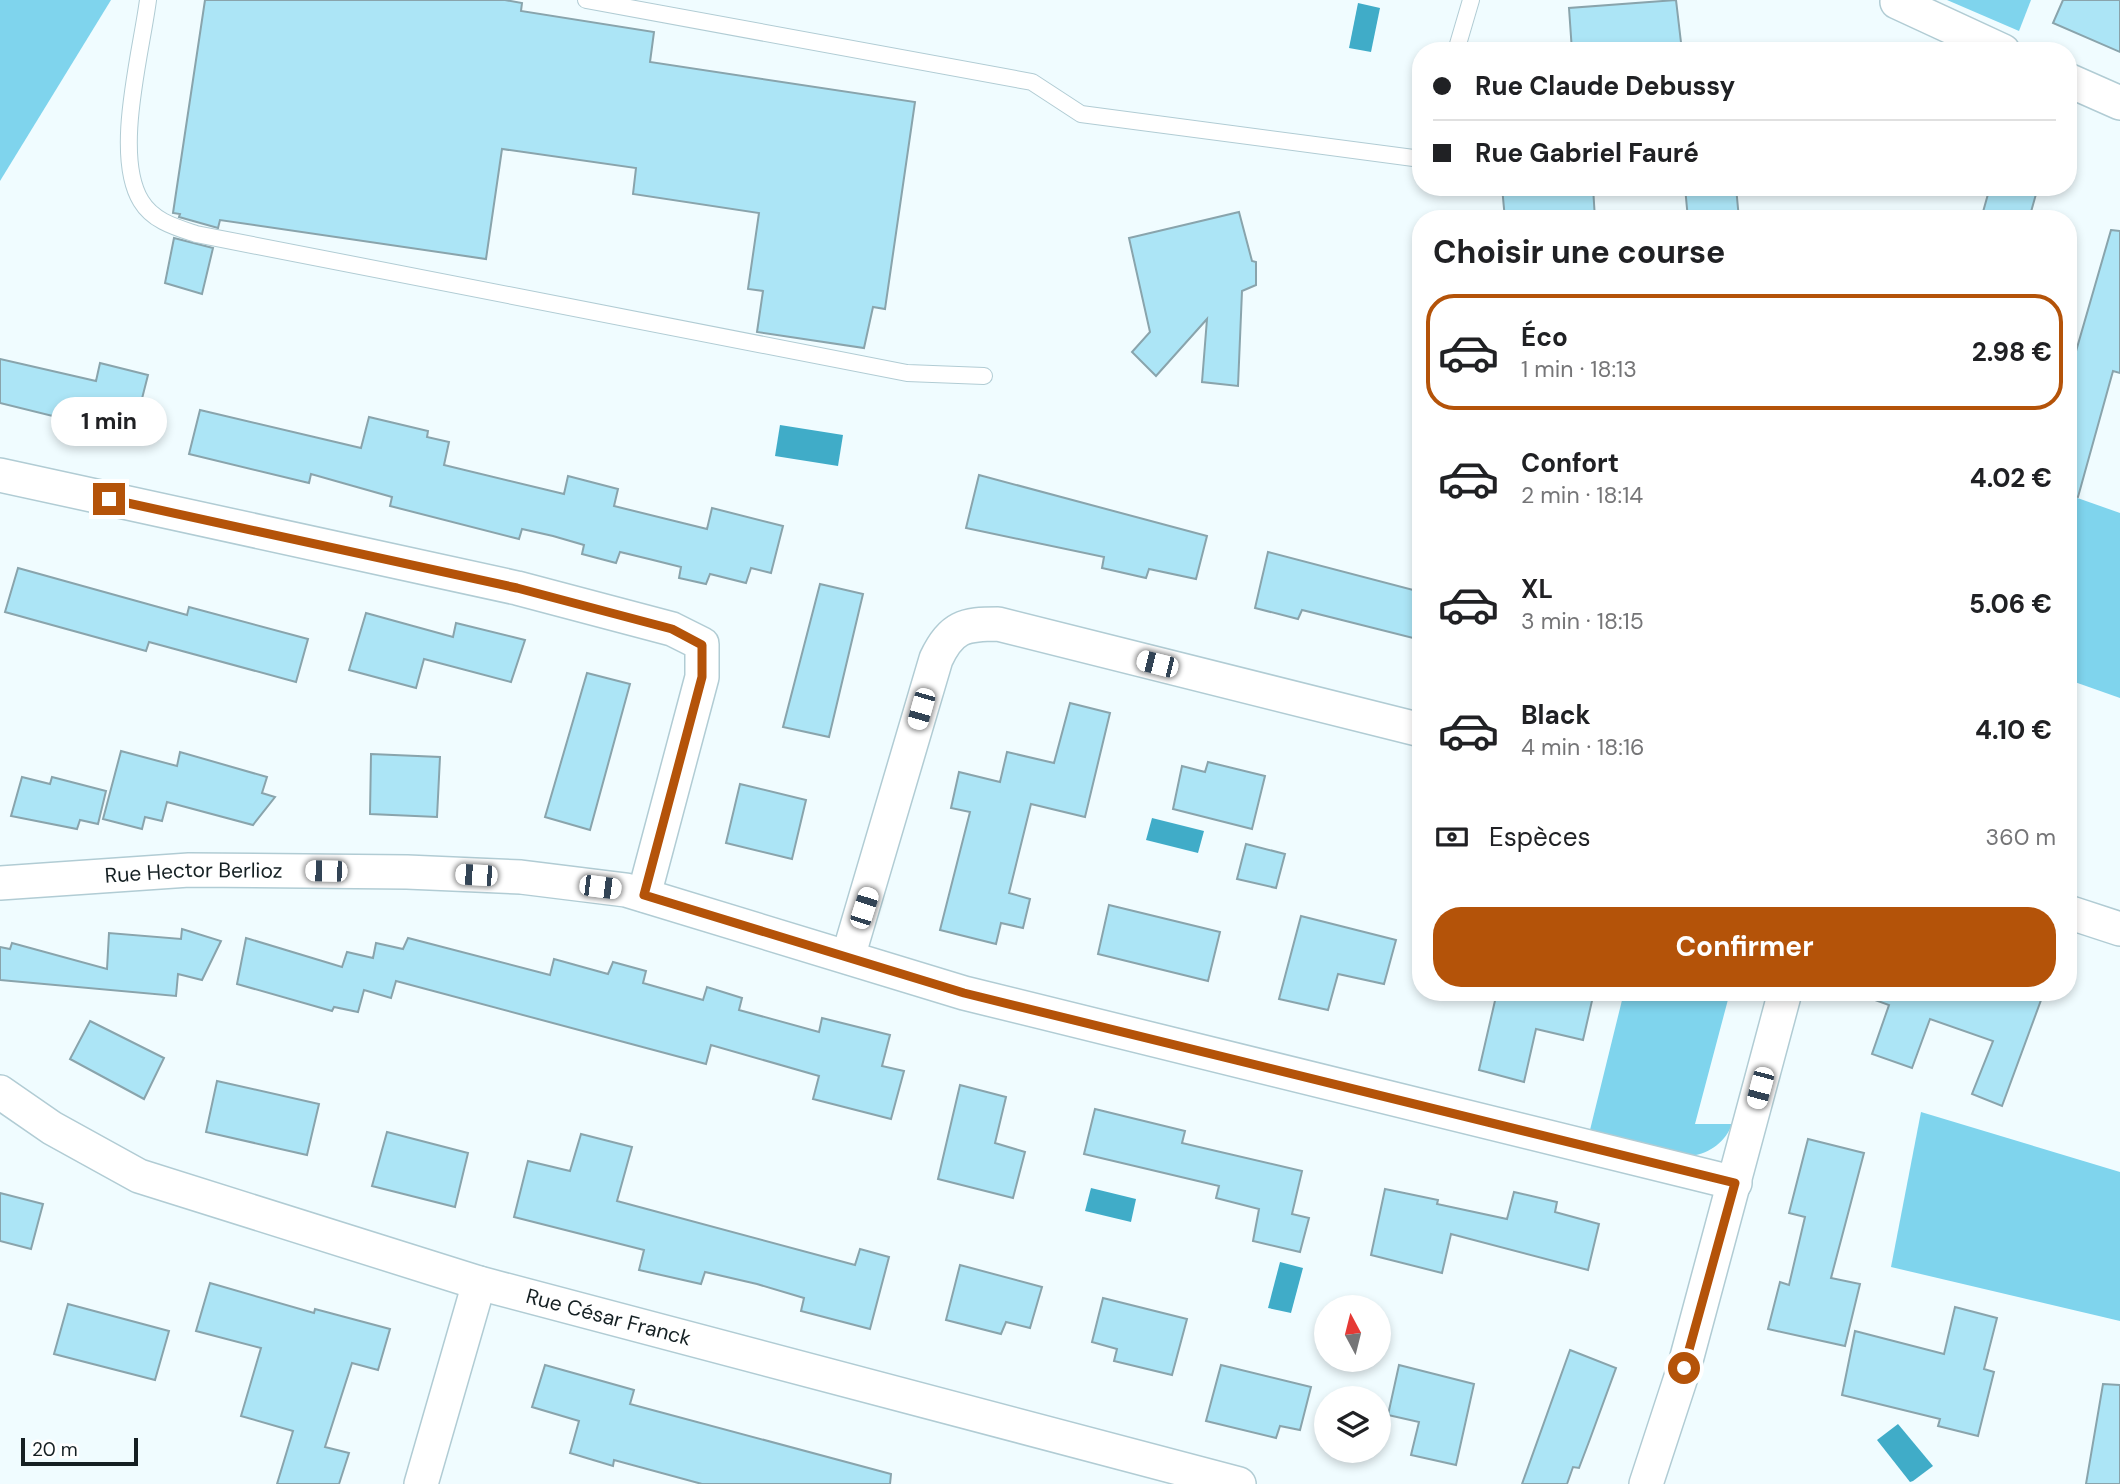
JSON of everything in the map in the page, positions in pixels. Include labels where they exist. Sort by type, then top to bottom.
[{"type":"street","points":[[1897,2],[1984,42]]},
{"type":"street","points":[[2077,84],[2120,103]]},
{"type":"street","points":[[0,475],[517,588],[672,629],[702,645],[702,677],[644,895]]},
{"type":"street","points":[[848,957],[936,659],[945,640],[960,628],[998,624],[1412,728]]},
{"type":"street","name":"Rue Hector Berlioz","points":[[0,883],[189,870],[408,872],[522,877],[644,895],[964,993],[1735,1183]]},
{"type":"street","points":[[2077,915],[2120,929]]},
{"type":"street","points":[[1646,1484],[1684,1368],[1783,1001]]},
{"type":"street","name":"Rue César Franck","points":[[0,1092],[51,1128],[139,1176],[479,1283],[1239,1484]]},
{"type":"street","points":[[421,1484],[479,1283]]},
{"type":"lane","points":[[148,0],[128,142],[130,176],[142,203],[163,222],[196,234],[907,373],[984,376]]},
{"type":"lane","points":[[586,0],[1032,82],[1081,114],[1412,158]]},
{"type":"lane","points":[[1459,42],[1471,0]]},
{"type":"shaded area","points":[[0,0],[111,0],[0,181]]},
{"type":"shaded area","points":[[1947,0],[2031,0],[2019,31]]},
{"type":"shaded area","points":[[1358,3],[1380,8],[1371,52],[1349,48]]},
{"type":"shaded area","points":[[780,425],[843,435],[838,466],[775,456]]},
{"type":"shaded area","points":[[2077,498],[2120,513],[2120,698],[2077,683]]},
{"type":"shaded area","points":[[1152,818],[1204,831],[1198,853],[1146,840]]},
{"type":"shaded area","points":[[1622,1001],[1728,1001],[1695,1124],[1732,1124],[1717,1145],[1698,1154],[1684,1156],[1590,1130]]},
{"type":"shaded area","points":[[1921,1112],[2120,1172],[2120,1321],[1891,1267]]},
{"type":"shaded area","points":[[1091,1188],[1136,1199],[1131,1222],[1085,1211]]},
{"type":"shaded area","points":[[1280,1262],[1303,1268],[1291,1313],[1268,1308]]},
{"type":"shaded area","points":[[1898,1424],[1933,1466],[1910,1482],[1877,1440]]},
{"type":"building","points":[[205,0],[505,0],[522,3],[521,11],[654,32],[650,62],[915,102],[885,309],[873,307],[864,348],[757,332],[763,291],[748,289],[759,213],[633,194],[636,168],[502,149],[486,259],[220,220],[218,228],[179,217],[180,214],[173,213]]},
{"type":"building","points":[[1676,0],[1681,42],[1571,42],[1569,8]]},
{"type":"building","points":[[2063,0],[2120,0],[2120,52],[2053,23]]},
{"type":"building","points":[[1503,196],[1594,196],[1594,210],[1504,210]]},
{"type":"building","points":[[1686,196],[1737,196],[1738,210],[1687,210]]},
{"type":"building","points":[[1987,196],[2035,196],[2032,210],[1984,210]]},
{"type":"building","points":[[1239,212],[1252,261],[1256,262],[1256,285],[1242,291],[1238,386],[1202,382],[1207,319],[1156,376],[1132,352],[1150,332],[1129,238]]},
{"type":"building","points":[[2111,230],[2120,231],[2120,373],[2113,371],[2078,497],[2077,497],[2077,348]]},
{"type":"building","points":[[174,238],[213,248],[202,294],[165,283]]},
{"type":"building","points":[[0,359],[96,381],[100,363],[148,375],[133,434],[104,427],[100,438],[68,431],[69,420],[0,403]]},
{"type":"building","points":[[200,410],[361,448],[369,417],[428,431],[427,437],[449,442],[444,465],[564,494],[568,476],[618,489],[614,506],[707,529],[712,508],[783,526],[771,573],[751,568],[746,583],[710,574],[706,584],[679,578],[681,567],[620,552],[616,563],[582,554],[584,545],[553,536],[522,529],[519,539],[390,506],[392,497],[311,474],[309,483],[189,454]]},
{"type":"building","points":[[979,475],[1207,536],[1196,579],[1149,569],[1146,578],[1102,568],[1104,557],[966,528]]},
{"type":"building","points":[[1268,552],[1412,590],[1412,638],[1302,610],[1298,619],[1255,608]]},
{"type":"building","points":[[18,568],[187,615],[189,607],[308,639],[296,682],[149,642],[146,651],[5,612]]},
{"type":"building","points":[[820,584],[863,594],[829,737],[783,727]]},
{"type":"building","points":[[366,613],[453,637],[456,623],[525,640],[511,682],[424,659],[416,688],[349,670]]},
{"type":"building","points":[[587,673],[630,684],[590,830],[545,817]]},
{"type":"building","points":[[1070,703],[1110,713],[1085,817],[1031,804],[1009,893],[1030,899],[1023,928],[1001,923],[996,944],[940,930],[970,812],[951,808],[959,772],[1000,782],[1007,752],[1054,763]]},
{"type":"building","points":[[121,751],[177,766],[180,752],[267,777],[262,793],[275,797],[253,825],[167,802],[162,821],[145,817],[142,829],[103,819]]},
{"type":"building","points":[[371,754],[440,757],[437,817],[370,814]]},
{"type":"building","points":[[1208,762],[1265,776],[1252,829],[1173,809],[1182,766],[1205,772]]},
{"type":"building","points":[[22,777],[50,784],[52,777],[106,791],[98,824],[80,820],[77,829],[11,816]]},
{"type":"building","points":[[740,784],[806,800],[792,859],[726,843]]},
{"type":"building","points":[[1246,844],[1285,854],[1276,888],[1237,879]]},
{"type":"building","points":[[1109,905],[1220,932],[1208,981],[1098,954]]},
{"type":"building","points":[[1301,916],[1396,940],[1384,984],[1338,974],[1328,1010],[1279,999]]},
{"type":"building","points":[[182,929],[221,941],[202,980],[178,974],[176,996],[0,980],[0,947],[10,949],[12,943],[107,969],[109,933],[181,939]]},
{"type":"building","points":[[246,938],[342,967],[347,952],[373,958],[376,943],[403,949],[408,938],[550,975],[554,959],[608,974],[613,962],[646,971],[643,983],[703,1000],[707,987],[742,998],[739,1010],[819,1032],[822,1018],[890,1035],[882,1066],[904,1071],[891,1119],[813,1099],[819,1076],[711,1045],[706,1064],[396,981],[391,998],[364,990],[358,1012],[334,1007],[332,1011],[237,984]]},
{"type":"building","points":[[1495,1001],[1592,1001],[1583,1040],[1536,1029],[1524,1082],[1479,1070]]},
{"type":"building","points":[[1878,1001],[2041,1001],[2002,1106],[1972,1094],[1993,1041],[1930,1019],[1912,1068],[1872,1054],[1889,1005]]},
{"type":"building","points":[[90,1021],[164,1058],[144,1099],[70,1059]]},
{"type":"building","points":[[217,1081],[319,1104],[307,1155],[206,1132]]},
{"type":"building","points":[[960,1085],[1006,1097],[995,1143],[1025,1152],[1013,1198],[938,1179]]},
{"type":"building","points":[[1095,1109],[1185,1131],[1182,1143],[1302,1171],[1292,1214],[1309,1218],[1300,1252],[1253,1241],[1259,1209],[1216,1198],[1219,1186],[1084,1154]]},
{"type":"building","points":[[387,1132],[468,1153],[455,1207],[372,1186]]},
{"type":"building","points":[[581,1134],[632,1147],[617,1201],[855,1265],[860,1249],[889,1257],[870,1329],[801,1311],[804,1298],[757,1284],[705,1272],[701,1284],[639,1270],[644,1250],[514,1217],[528,1161],[570,1171]]},
{"type":"building","points":[[1808,1139],[1864,1153],[1831,1278],[1860,1284],[1845,1346],[1768,1329],[1780,1282],[1789,1285],[1805,1217],[1789,1213]]},
{"type":"building","points":[[1385,1189],[1438,1200],[1437,1204],[1507,1219],[1514,1192],[1557,1202],[1555,1212],[1599,1224],[1588,1270],[1451,1234],[1442,1273],[1371,1255]]},
{"type":"building","points":[[0,1193],[43,1204],[31,1249],[0,1241]]},
{"type":"building","points":[[960,1265],[1042,1287],[1030,1328],[1006,1322],[1001,1334],[946,1320]]},
{"type":"building","points":[[210,1283],[314,1313],[315,1309],[390,1329],[378,1370],[352,1363],[325,1447],[349,1453],[339,1484],[277,1484],[293,1431],[241,1416],[261,1348],[196,1331]]},
{"type":"building","points":[[1103,1298],[1187,1319],[1172,1375],[1114,1361],[1117,1349],[1092,1342]]},
{"type":"building","points":[[68,1304],[169,1331],[155,1380],[54,1354]]},
{"type":"building","points":[[1955,1307],[1997,1318],[1984,1369],[1994,1372],[1978,1436],[1938,1426],[1940,1419],[1842,1395],[1855,1331],[1944,1354]]},
{"type":"building","points":[[1570,1350],[1616,1368],[1579,1468],[1573,1467],[1567,1484],[1522,1484]]},
{"type":"building","points":[[545,1365],[634,1390],[630,1404],[891,1474],[890,1484],[702,1484],[614,1460],[613,1466],[570,1453],[579,1421],[532,1407]]},
{"type":"building","points":[[1221,1365],[1311,1387],[1300,1430],[1280,1426],[1276,1438],[1206,1421]]},
{"type":"building","points":[[1399,1365],[1474,1384],[1456,1465],[1411,1455],[1419,1422],[1391,1416],[1391,1401]]},
{"type":"building","points":[[2103,1384],[2120,1385],[2120,1484],[2086,1484]]},
{"type":"route","points":[[109,499],[517,588],[672,629],[702,645],[702,677],[644,895],[964,993],[1735,1183],[1684,1368]]}]
